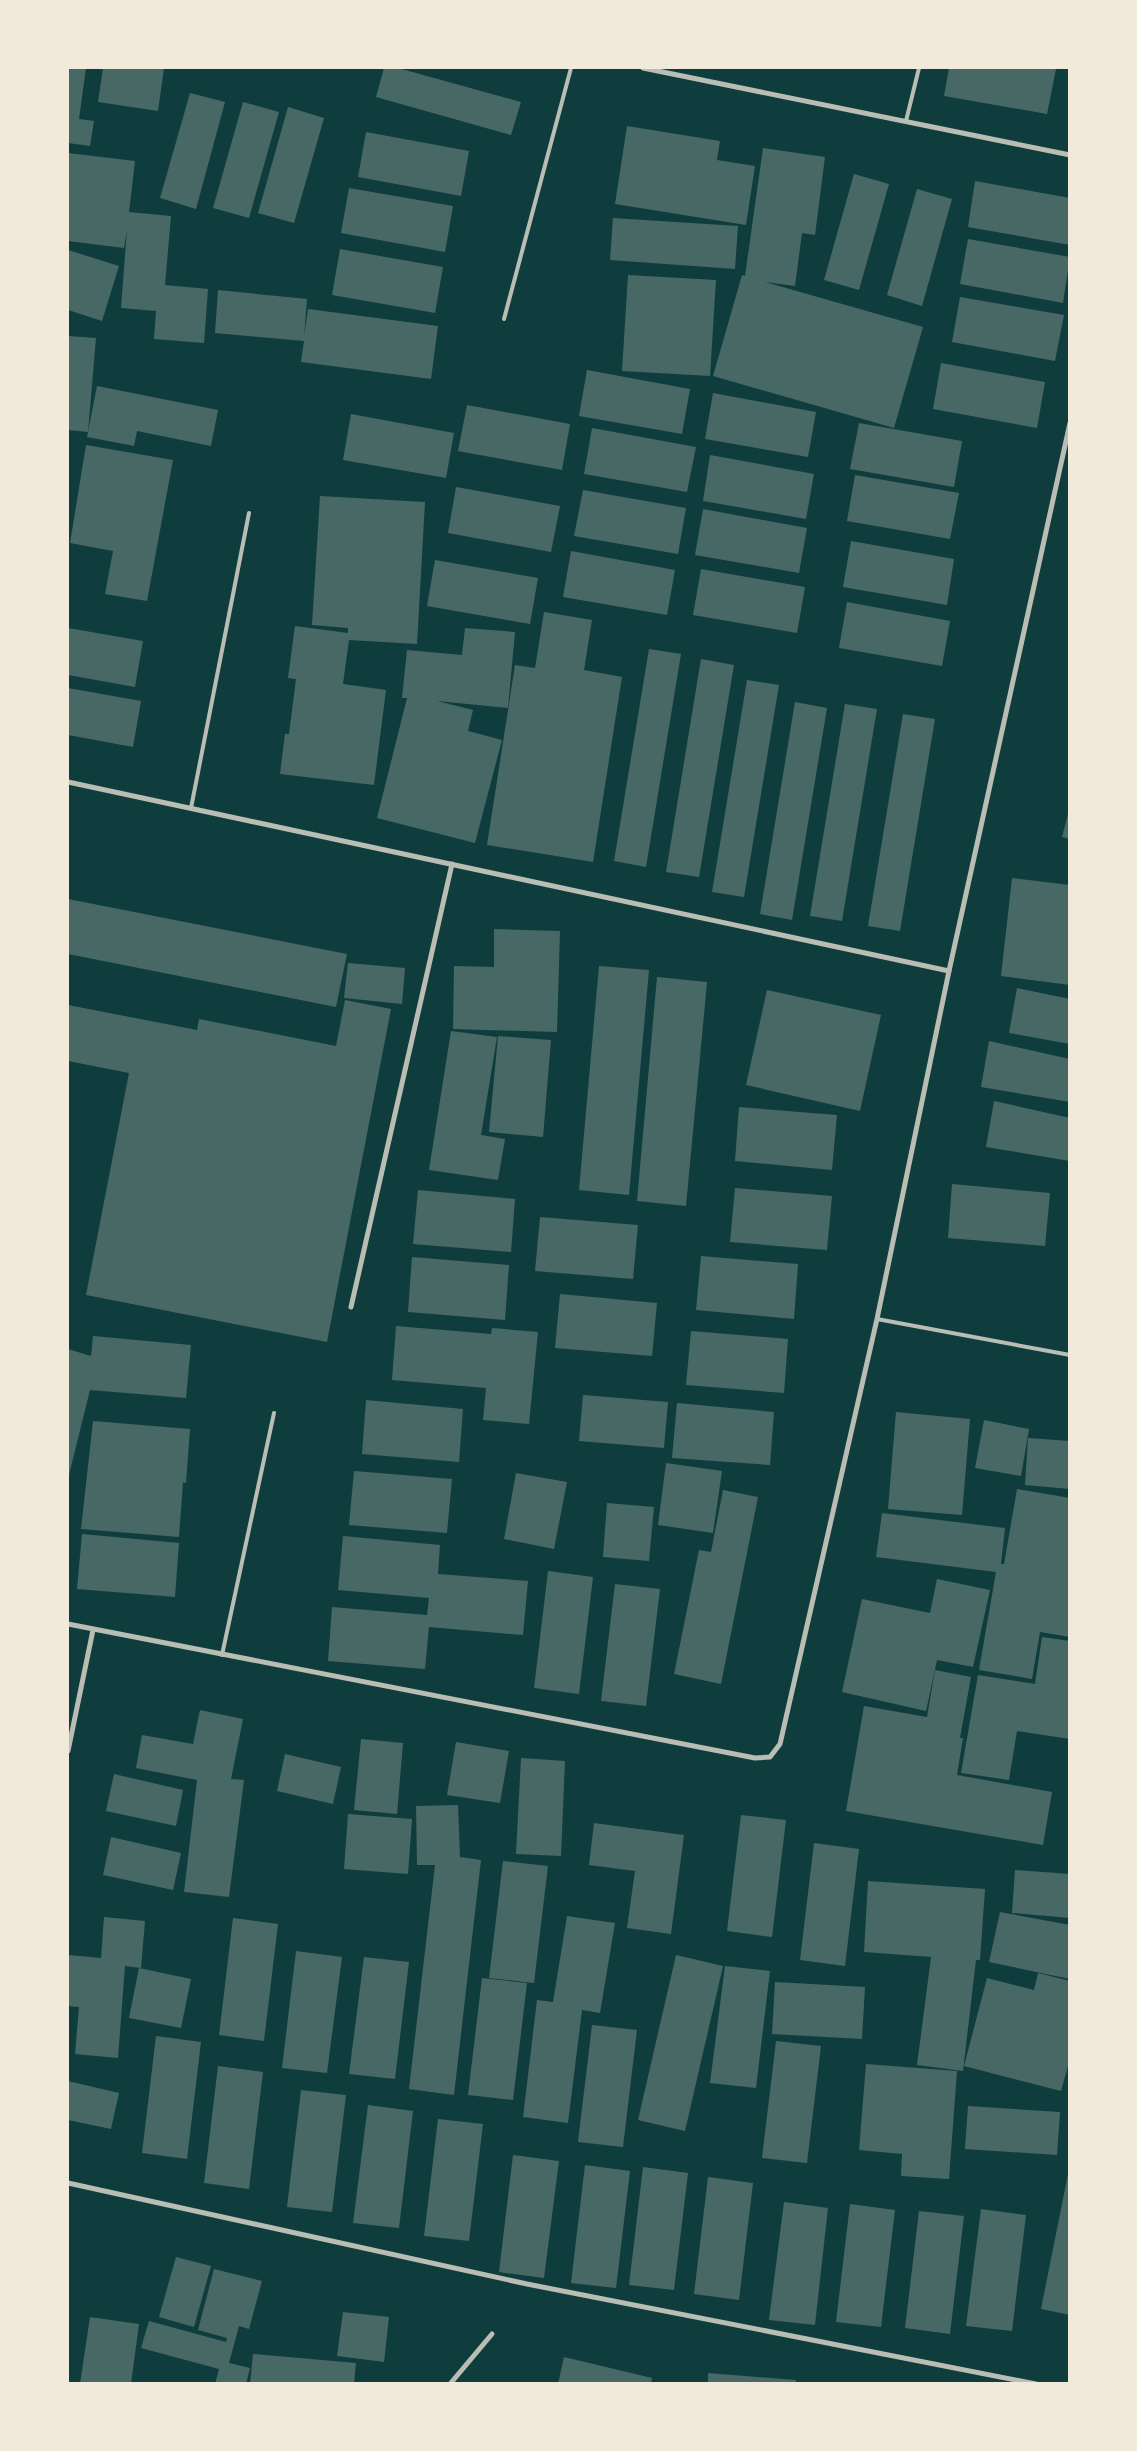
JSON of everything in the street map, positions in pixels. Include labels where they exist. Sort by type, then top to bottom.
[{"type":"street","points":[[642,68],[1070,155]]},
{"type":"street","points":[[68,1624],[755,1758],[770,1757],[780,1744],[877,1319],[949,971],[1070,424]]},
{"type":"street","points":[[68,782],[949,971]]},
{"type":"street","points":[[351,1307],[452,864]]},
{"type":"street","points":[[68,1751],[93,1630]]},
{"type":"street","points":[[68,2183],[527,2284],[1036,2384]]},
{"type":"street","points":[[450,2384],[492,2334]]},
{"type":"lane","points":[[504,319],[571,68]]},
{"type":"lane","points":[[906,121],[919,68]]},
{"type":"lane","points":[[191,808],[249,513]]},
{"type":"lane","points":[[877,1319],[1070,1355]]},
{"type":"lane","points":[[222,1655],[274,1413]]},
{"type":"building","points":[[68,68],[86,68],[79,119],[94,121],[90,146],[68,143]]},
{"type":"building","points":[[103,68],[164,68],[158,111],[98,102]]},
{"type":"building","points":[[384,68],[398,68],[521,102],[511,135],[376,97]]},
{"type":"building","points":[[949,68],[1056,69],[1047,114],[944,96]]},
{"type":"building","points":[[190,93],[225,102],[196,209],[160,198]]},
{"type":"building","points":[[243,102],[279,112],[249,218],[213,208]]},
{"type":"building","points":[[288,107],[324,118],[294,223],[258,213]]},
{"type":"building","points":[[627,126],[720,141],[717,160],[755,166],[746,225],[615,204]]},
{"type":"building","points":[[366,132],[469,151],[461,196],[358,177]]},
{"type":"building","points":[[763,148],[825,157],[815,235],[802,233],[795,286],[765,282],[923,327],[894,428],[713,376],[742,275],[745,276]]},
{"type":"building","points":[[68,153],[135,161],[129,212],[171,216],[165,285],[208,289],[204,343],[154,339],[156,311],[121,308],[127,229],[124,248],[68,241]]},
{"type":"building","points":[[854,174],[889,184],[859,290],[824,280]]},
{"type":"building","points":[[975,181],[1070,198],[1070,245],[968,227]]},
{"type":"building","points":[[349,188],[453,206],[445,252],[341,233]]},
{"type":"building","points":[[917,189],[952,199],[922,306],[887,295]]},
{"type":"building","points":[[613,218],[738,226],[735,269],[610,260]]},
{"type":"building","points":[[968,239],[1070,257],[1063,303],[960,284]]},
{"type":"building","points":[[340,249],[443,267],[435,313],[332,295]]},
{"type":"building","points":[[68,250],[119,266],[102,321],[68,310]]},
{"type":"building","points":[[628,275],[716,280],[710,376],[622,371]]},
{"type":"building","points":[[218,290],[307,299],[304,337],[308,309],[438,326],[431,379],[301,362],[304,341],[215,333]]},
{"type":"building","points":[[960,297],[1064,315],[1055,361],[952,342]]},
{"type":"building","points":[[68,336],[96,338],[88,432],[68,430]]},
{"type":"building","points":[[941,363],[1045,382],[1037,428],[933,409]]},
{"type":"building","points":[[587,370],[690,389],[682,434],[579,416]]},
{"type":"building","points":[[97,386],[218,410],[211,446],[137,431],[134,446],[87,437]]},
{"type":"building","points":[[713,393],[816,412],[808,457],[705,439]]},
{"type":"building","points":[[467,405],[570,424],[562,470],[458,451]]},
{"type":"building","points":[[351,414],[454,433],[446,478],[343,460]]},
{"type":"building","points":[[859,423],[962,441],[954,487],[850,469]]},
{"type":"building","points":[[592,428],[696,447],[687,492],[584,474]]},
{"type":"building","points":[[86,445],[173,460],[147,601],[105,594],[113,551],[70,543]]},
{"type":"building","points":[[710,455],[814,474],[806,519],[703,501]]},
{"type":"building","points":[[855,475],[959,493],[950,539],[847,521]]},
{"type":"building","points":[[456,487],[560,506],[551,552],[448,533]]},
{"type":"building","points":[[583,490],[686,508],[678,554],[574,536]]},
{"type":"building","points":[[320,496],[425,502],[417,644],[349,640],[343,684],[386,690],[374,785],[280,774],[285,734],[289,734],[296,679],[288,678],[295,626],[348,633],[348,628],[312,625]]},
{"type":"building","points":[[703,509],[807,528],[799,573],[695,555]]},
{"type":"building","points":[[851,541],[954,559],[947,605],[843,587]]},
{"type":"building","points":[[571,551],[675,570],[667,615],[563,597]]},
{"type":"building","points":[[435,560],[538,578],[530,624],[427,606]]},
{"type":"building","points":[[701,569],[805,587],[797,633],[693,615]]},
{"type":"building","points":[[847,602],[950,621],[942,666],[839,648]]},
{"type":"building","points":[[544,612],[592,620],[584,670],[622,677],[593,862],[487,845],[515,665],[535,668]]},
{"type":"building","points":[[68,628],[143,641],[135,687],[68,675]]},
{"type":"building","points":[[465,628],[515,632],[508,708],[437,701],[473,710],[468,731],[502,740],[475,843],[377,818],[407,698],[402,698],[407,650],[462,655]]},
{"type":"building","points":[[649,649],[681,654],[646,867],[614,861]]},
{"type":"building","points":[[701,659],[734,665],[699,877],[666,872]]},
{"type":"building","points":[[747,680],[779,685],[744,897],[712,892]]},
{"type":"building","points":[[68,688],[141,701],[133,747],[68,735]]},
{"type":"building","points":[[795,702],[827,708],[792,920],[760,914]]},
{"type":"building","points":[[845,704],[877,709],[842,921],[810,916]]},
{"type":"building","points":[[903,714],[935,719],[900,931],[868,926]]},
{"type":"building","points":[[1070,810],[1070,839],[1062,837]]},
{"type":"building","points":[[1012,878],[1070,885],[1070,985],[1001,976]]},
{"type":"building","points":[[68,899],[347,954],[336,1007],[68,954]]},
{"type":"building","points":[[494,929],[560,931],[557,1032],[453,1029],[454,966],[494,967]]},
{"type":"building","points":[[348,963],[405,968],[402,1004],[344,998]]},
{"type":"building","points":[[599,966],[649,970],[629,1195],[579,1190]]},
{"type":"building","points":[[657,977],[707,982],[686,1206],[637,1201]]},
{"type":"building","points":[[1017,988],[1070,999],[1070,1044],[1009,1033]]},
{"type":"building","points":[[767,990],[881,1015],[860,1111],[746,1085]]},
{"type":"building","points":[[345,1000],[391,1009],[327,1342],[86,1295],[129,1073],[68,1061],[68,1005],[197,1030],[199,1019],[336,1046]]},
{"type":"building","points":[[451,1031],[497,1037],[481,1135],[505,1139],[498,1180],[429,1170]]},
{"type":"building","points":[[498,1036],[551,1040],[543,1137],[489,1132]]},
{"type":"building","points":[[989,1041],[1070,1059],[1070,1102],[981,1087]]},
{"type":"building","points":[[994,1101],[1070,1118],[1070,1161],[986,1147]]},
{"type":"building","points":[[739,1107],[837,1115],[832,1170],[735,1161]]},
{"type":"building","points":[[952,1184],[1050,1193],[1045,1246],[948,1238]]},
{"type":"building","points":[[735,1188],[832,1196],[827,1250],[730,1242]]},
{"type":"building","points":[[418,1190],[515,1199],[511,1252],[413,1244]]},
{"type":"building","points":[[540,1217],[638,1225],[633,1279],[535,1271]]},
{"type":"building","points":[[701,1256],[798,1264],[794,1319],[696,1310]]},
{"type":"building","points":[[412,1257],[509,1265],[505,1320],[408,1312]]},
{"type":"building","points":[[560,1294],[657,1303],[652,1356],[555,1348]]},
{"type":"building","points":[[396,1326],[491,1334],[492,1328],[538,1332],[529,1424],[483,1420],[486,1388],[392,1380]]},
{"type":"building","points":[[691,1331],[788,1339],[784,1393],[686,1385]]},
{"type":"building","points":[[93,1336],[191,1345],[186,1398],[90,1390],[68,1479],[68,1349],[91,1356]]},
{"type":"building","points":[[583,1395],[668,1402],[664,1448],[579,1441]]},
{"type":"building","points":[[366,1400],[463,1409],[459,1462],[362,1454]]},
{"type":"building","points":[[677,1403],[774,1412],[770,1465],[672,1458]]},
{"type":"building","points":[[896,1412],[970,1419],[962,1515],[888,1509]]},
{"type":"building","points":[[984,1420],[1029,1429],[1021,1476],[975,1468]]},
{"type":"building","points":[[93,1421],[190,1429],[186,1483],[183,1482],[179,1537],[81,1529]]},
{"type":"building","points":[[1028,1438],[1070,1441],[1070,1489],[1025,1485]]},
{"type":"building","points":[[666,1463],[722,1471],[713,1533],[658,1525]]},
{"type":"building","points":[[354,1471],[452,1479],[447,1533],[349,1525]]},
{"type":"building","points":[[516,1473],[567,1482],[554,1549],[504,1539]]},
{"type":"building","points":[[1017,1489],[1070,1498],[1070,1637],[1040,1632],[1032,1679],[979,1670],[996,1572],[876,1557],[882,1513],[1005,1528],[1001,1564],[1004,1564]]},
{"type":"building","points":[[723,1490],[758,1497],[721,1684],[674,1674],[699,1550],[711,1552]]},
{"type":"building","points":[[607,1503],[654,1507],[649,1561],[603,1557]]},
{"type":"building","points":[[82,1534],[179,1543],[175,1597],[77,1589]]},
{"type":"building","points":[[343,1536],[440,1545],[438,1574],[528,1581],[523,1635],[429,1627],[425,1669],[328,1661],[332,1607],[427,1615],[429,1598],[338,1590]]},
{"type":"building","points":[[548,1571],[593,1577],[579,1694],[534,1688]]},
{"type":"building","points":[[937,1579],[990,1590],[973,1667],[937,1660],[926,1711],[842,1692],[862,1599],[930,1613]]},
{"type":"building","points":[[615,1584],[660,1589],[646,1706],[601,1701]]},
{"type":"building","points":[[1042,1637],[1070,1641],[1070,1739],[1017,1731],[1009,1780],[961,1773],[978,1675],[1035,1684]]},
{"type":"building","points":[[935,1670],[971,1677],[960,1738],[963,1738],[957,1775],[1052,1792],[1043,1845],[846,1811],[864,1706],[927,1717]]},
{"type":"building","points":[[200,1710],[243,1719],[231,1779],[244,1780],[229,1897],[184,1892],[197,1780],[136,1768],[142,1735],[193,1744]]},
{"type":"building","points":[[361,1739],[403,1743],[397,1814],[354,1810]]},
{"type":"building","points":[[456,1742],[509,1751],[500,1803],[447,1795]]},
{"type":"building","points":[[285,1754],[341,1767],[333,1804],[277,1791]]},
{"type":"building","points":[[521,1758],[565,1761],[561,1856],[516,1854]]},
{"type":"building","points":[[114,1774],[183,1790],[176,1826],[106,1811]]},
{"type":"building","points":[[458,1805],[460,1857],[481,1860],[454,2095],[409,2089],[435,1865],[417,1865],[416,1806]]},
{"type":"building","points":[[348,1814],[412,1819],[408,1874],[344,1869]]},
{"type":"building","points":[[741,1815],[786,1820],[772,1937],[727,1931]]},
{"type":"building","points":[[594,1823],[684,1835],[671,1934],[627,1928],[635,1871],[589,1865]]},
{"type":"building","points":[[111,1837],[181,1853],[173,1890],[103,1875]]},
{"type":"building","points":[[814,1843],[859,1849],[845,1966],[800,1960]]},
{"type":"building","points":[[503,1861],[548,1866],[534,1983],[489,1978]]},
{"type":"building","points":[[1015,1870],[1070,1874],[1070,1918],[1012,1913]]},
{"type":"building","points":[[868,1881],[985,1889],[980,1960],[976,1960],[963,2071],[917,2065],[931,1957],[864,1952]]},
{"type":"building","points":[[1000,1912],[1070,1925],[1070,1979],[989,1962]]},
{"type":"building","points":[[567,1916],[615,1923],[600,2013],[582,2010],[568,2123],[523,2117],[537,2000],[553,2002]]},
{"type":"building","points":[[104,1917],[145,1921],[141,1968],[125,1966],[118,2058],[75,2054],[79,2007],[68,2006],[68,1955],[101,1958]]},
{"type":"building","points":[[233,1918],[278,1924],[264,2041],[219,2035]]},
{"type":"building","points":[[296,1951],[342,1957],[327,2073],[282,2068]]},
{"type":"building","points":[[676,1955],[723,1966],[685,2131],[638,2120]]},
{"type":"building","points":[[364,1957],[409,1962],[395,2079],[349,2074]]},
{"type":"building","points":[[725,1966],[770,1971],[756,2088],[710,2083]]},
{"type":"building","points":[[139,1968],[191,1979],[181,2028],[129,2018]]},
{"type":"building","points":[[1038,1973],[1070,1981],[1070,2059],[1061,2091],[964,2066],[987,1978],[1034,1990]]},
{"type":"building","points":[[482,1978],[527,1983],[513,2100],[468,2095]]},
{"type":"building","points":[[775,1982],[865,1987],[862,2039],[772,2034]]},
{"type":"building","points":[[592,2025],[637,2030],[623,2147],[578,2142]]},
{"type":"building","points":[[156,2036],[201,2042],[187,2159],[142,2153]]},
{"type":"building","points":[[776,2041],[821,2046],[807,2163],[762,2158]]},
{"type":"building","points":[[866,2064],[957,2071],[949,2179],[901,2176],[902,2154],[859,2150]]},
{"type":"building","points":[[218,2066],[263,2072],[249,2189],[204,2183]]},
{"type":"building","points":[[68,2081],[119,2093],[111,2129],[68,2120]]},
{"type":"building","points":[[301,2090],[346,2095],[332,2212],[287,2207]]},
{"type":"building","points":[[368,2105],[413,2111],[399,2228],[353,2223]]},
{"type":"building","points":[[968,2106],[1060,2112],[1057,2155],[965,2149]]},
{"type":"building","points":[[438,2119],[483,2124],[469,2241],[424,2236]]},
{"type":"building","points":[[513,2155],[559,2161],[544,2278],[499,2272]]},
{"type":"building","points":[[585,2165],[630,2171],[616,2288],[571,2283]]},
{"type":"building","points":[[643,2167],[688,2173],[674,2290],[629,2285]]},
{"type":"building","points":[[1070,2169],[1070,2315],[1041,2309]]},
{"type":"building","points":[[708,2177],[753,2183],[739,2300],[694,2294]]},
{"type":"building","points":[[784,2202],[828,2208],[815,2325],[769,2320]]},
{"type":"building","points":[[850,2204],[895,2210],[881,2327],[836,2322]]},
{"type":"building","points":[[981,2209],[1026,2215],[1012,2331],[966,2326]]},
{"type":"building","points":[[919,2211],[964,2216],[950,2334],[905,2328]]},
{"type":"building","points":[[176,2257],[211,2266],[194,2327],[159,2317]]},
{"type":"building","points":[[214,2269],[262,2281],[249,2329],[239,2326],[229,2363],[250,2368],[246,2384],[215,2384],[219,2369],[141,2348],[149,2321],[226,2342],[227,2338],[198,2330]]},
{"type":"building","points":[[343,2312],[389,2317],[384,2362],[337,2356]]},
{"type":"building","points":[[90,2317],[139,2324],[131,2384],[80,2384]]},
{"type":"building","points":[[253,2354],[356,2363],[354,2384],[250,2384]]},
{"type":"building","points":[[564,2357],[652,2378],[651,2384],[558,2384]]},
{"type":"building","points":[[708,2373],[796,2380],[795,2384],[708,2384]]}]
